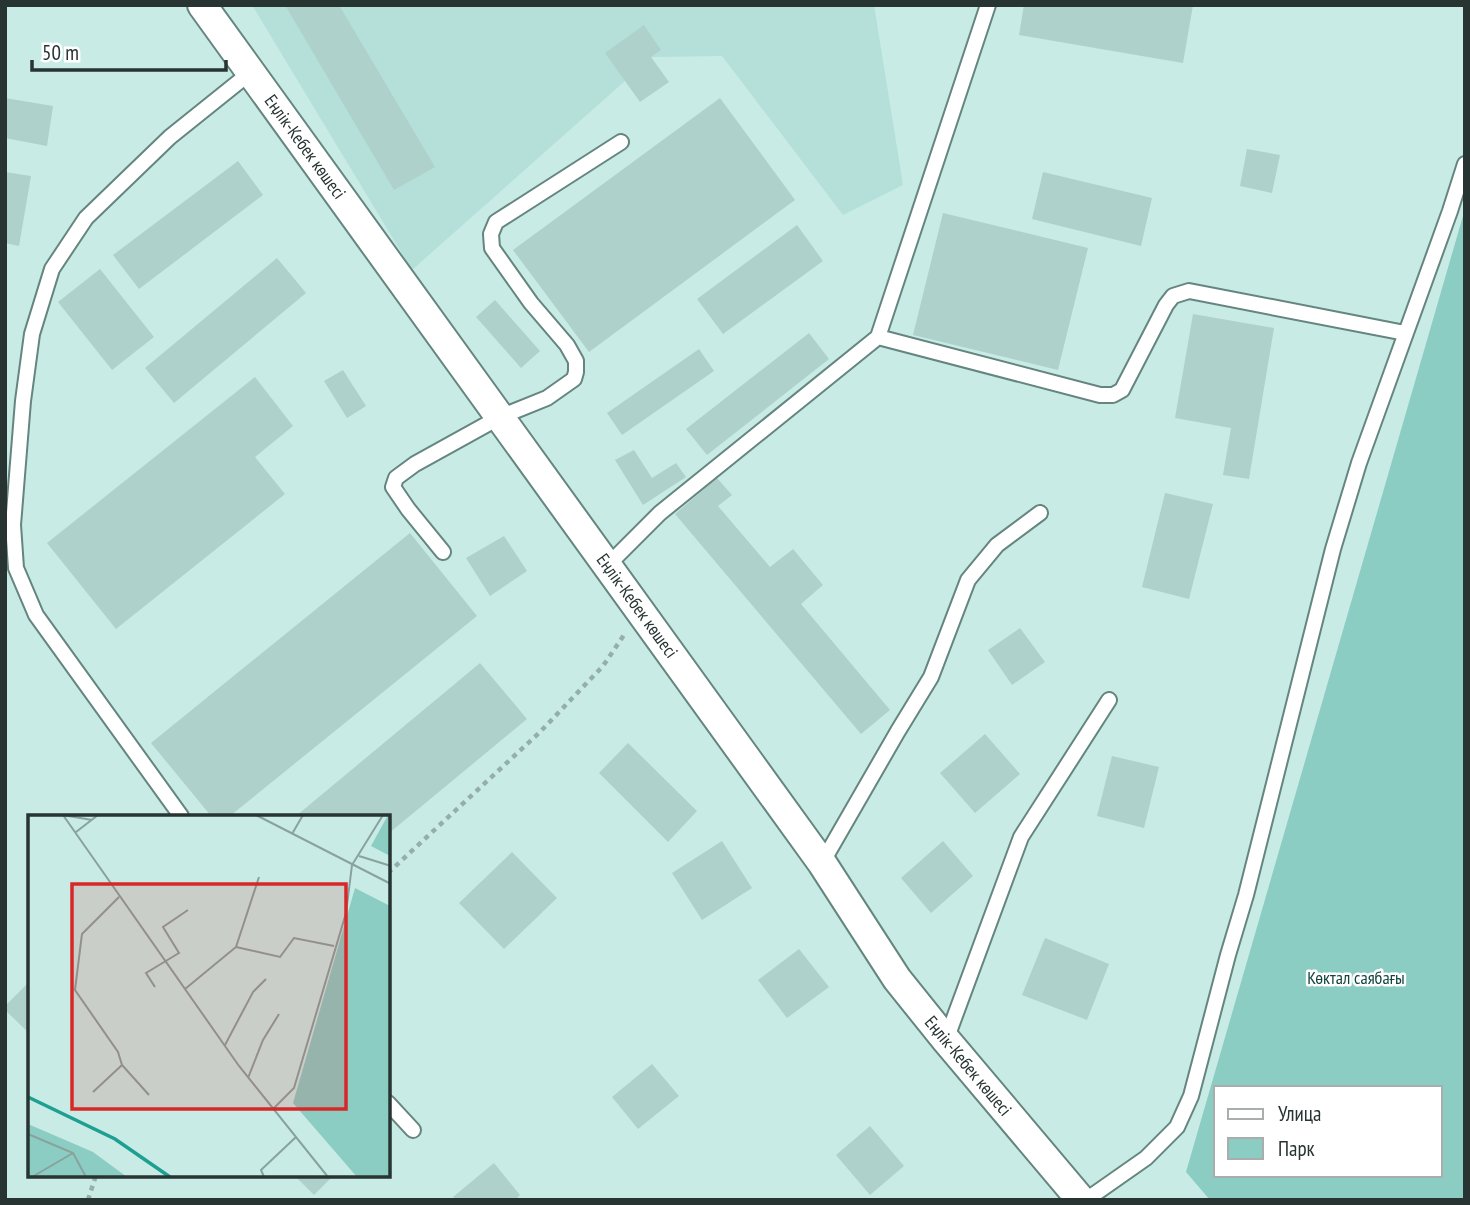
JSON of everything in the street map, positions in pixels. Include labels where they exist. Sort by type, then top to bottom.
[{"type":"street","name":"Еңлік-Кебек көшесі","points":[[202,5],[822,863],[897,979],[1083,1200]]},
{"type":"lane","points":[[608,565],[660,513],[878,337],[988,5]]},
{"type":"lane","points":[[180,815],[36,615],[16,568],[13,525],[23,401],[32,334],[52,269],[86,218],[170,137],[251,72]]},
{"type":"lane","points":[[443,552],[393,487],[396,478],[415,464],[500,417],[547,398],[574,379],[576,372],[576,361],[566,345],[531,303],[492,248],[491,234],[496,222],[621,142]]},
{"type":"lane","points":[[1083,1200],[1146,1158],[1177,1127],[1191,1096],[1246,895],[1334,549],[1359,463],[1465,164]]},
{"type":"lane","points":[[878,337],[1100,395],[1114,395],[1122,390],[1166,305],[1173,296],[1189,291],[1405,333]]},
{"type":"lane","points":[[822,863],[931,677],[968,580],[997,545],[1040,513]]},
{"type":"lane","points":[[946,1040],[1021,837],[1109,700]]},
{"type":"lane","points":[[390,1105],[413,1130]]},
{"type":"path","points":[[390,871],[540,732],[603,666],[641,611]]},
{"type":"path","points":[[88,1200],[95,1177]]},
{"type":"shaded area","points":[[252,5],[874,5],[903,185],[843,215],[722,56],[652,57],[412,270]]},
{"type":"green space","name":"Көктал саябағы","points":[[1465,209],[1465,1200],[1210,1200],[1186,1172]]},
{"type":"building","points":[[285,5],[339,5],[435,167],[394,190]]},
{"type":"building","points":[[1024,5],[1193,5],[1183,63],[1019,35]]},
{"type":"building","points":[[644,25],[661,50],[651,57],[669,82],[640,102],[605,53]]},
{"type":"building","points":[[5,98],[53,106],[47,146],[5,138]]},
{"type":"building","points":[[720,98],[795,200],[589,352],[513,250]]},
{"type":"building","points":[[1247,149],[1280,155],[1272,193],[1240,186]]},
{"type":"building","points":[[238,161],[263,195],[139,289],[113,255]]},
{"type":"building","points":[[5,172],[31,176],[19,246],[5,243]]},
{"type":"building","points":[[1043,172],[1152,198],[1141,246],[1032,219]]},
{"type":"building","points":[[943,213],[1088,248],[1058,370],[913,335]]},
{"type":"building","points":[[797,225],[823,261],[723,334],[697,299]]},
{"type":"building","points":[[277,258],[306,293],[174,403],[145,368]]},
{"type":"building","points":[[100,269],[154,337],[112,370],[58,302]]},
{"type":"building","points":[[495,300],[540,351],[521,368],[476,317]]},
{"type":"building","points":[[1193,314],[1274,328],[1249,479],[1223,475],[1231,428],[1175,418]]},
{"type":"building","points":[[809,333],[829,359],[707,455],[686,429]]},
{"type":"building","points":[[699,349],[714,371],[622,435],[607,413]]},
{"type":"building","points":[[343,370],[366,406],[347,418],[324,381]]},
{"type":"building","points":[[255,377],[293,426],[255,457],[285,494],[116,629],[47,543]]},
{"type":"building","points":[[634,450],[652,478],[676,463],[686,477],[643,505],[615,460]]},
{"type":"building","points":[[717,478],[732,495],[718,506],[770,567],[793,549],[823,585],[801,604],[890,710],[861,734],[675,514]]},
{"type":"building","points":[[1165,493],[1213,504],[1189,599],[1142,587]]},
{"type":"building","points":[[410,533],[477,616],[231,815],[210,815],[151,743]]},
{"type":"building","points":[[504,536],[527,571],[490,596],[466,558]]},
{"type":"building","points":[[1020,628],[1045,662],[1012,685],[988,650]]},
{"type":"building","points":[[480,663],[527,719],[390,832],[390,815],[297,815]]},
{"type":"building","points":[[985,734],[1020,774],[975,813],[940,773]]},
{"type":"building","points":[[628,743],[697,811],[668,842],[599,773]]},
{"type":"building","points":[[1112,756],[1159,767],[1144,828],[1097,816]]},
{"type":"building","points":[[722,841],[752,888],[702,920],[672,873]]},
{"type":"building","points":[[943,841],[973,876],[931,913],[901,878]]},
{"type":"building","points":[[512,852],[557,898],[504,949],[459,903]]},
{"type":"building","points":[[1045,938],[1109,964],[1087,1020],[1022,995]]},
{"type":"building","points":[[799,949],[829,987],[787,1018],[758,980]]},
{"type":"building","points":[[28,983],[28,1032],[5,1010],[5,1006]]},
{"type":"building","points":[[652,1064],[679,1096],[638,1129],[612,1097]]},
{"type":"building","points":[[870,1126],[904,1166],[870,1195],[836,1155]]},
{"type":"building","points":[[494,1163],[520,1195],[515,1200],[456,1200],[453,1197]]},
{"type":"building","points":[[296,1177],[332,1177],[314,1195]]}]
